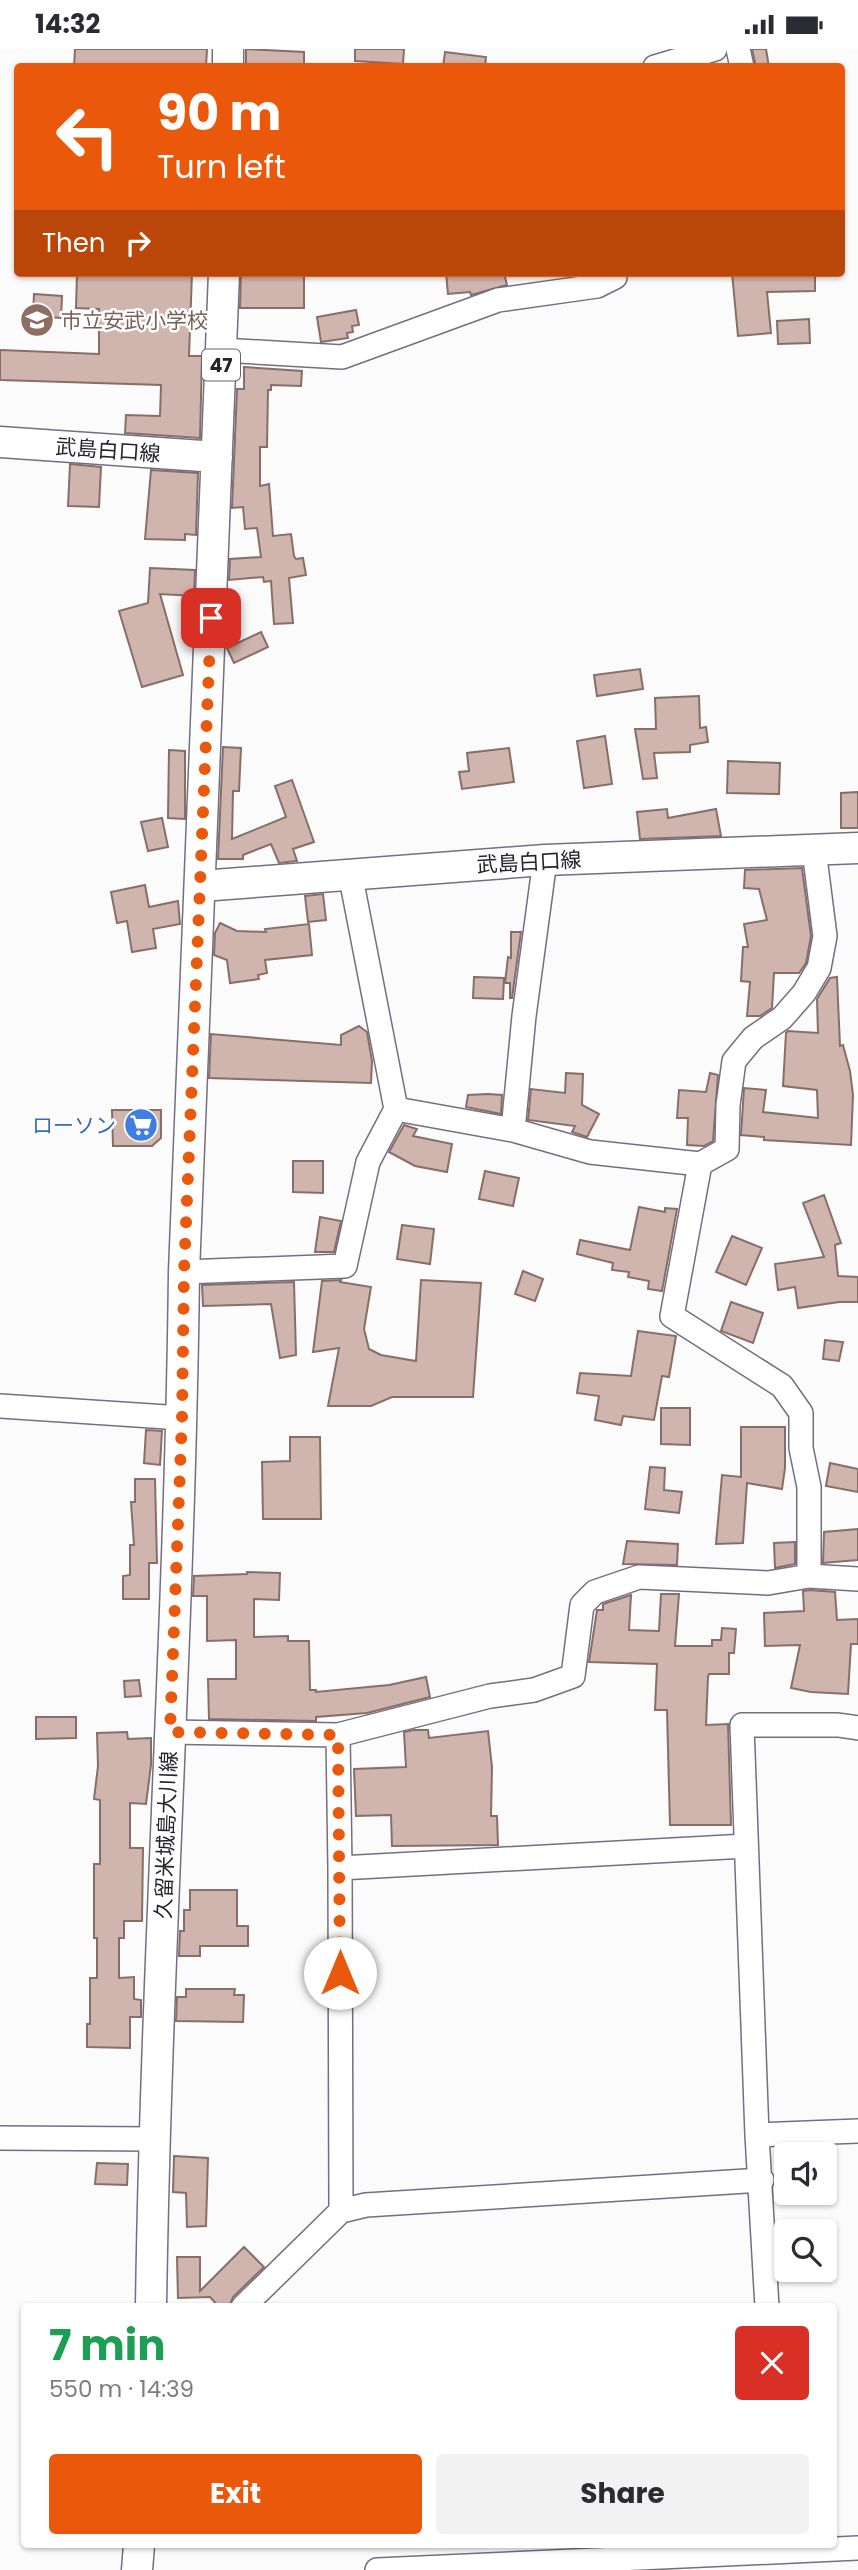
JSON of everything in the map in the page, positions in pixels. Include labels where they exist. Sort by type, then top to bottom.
[{"type":"main road","name":"久留米城島大川線","points":[[151,2303],[154,2139],[182,1418],[184,1272],[224,277]]},
{"type":"main road","name":"武島白口線","points":[[0,442],[217,457]]},
{"type":"main road","name":"武島白口線","points":[[201,886],[545,860],[858,848]]},
{"type":"main road","points":[[137,2570],[139,2548]]},
{"type":"street","points":[[668,63],[715,49]]},
{"type":"street","points":[[222,350],[342,357],[498,300],[597,286],[615,277]]},
{"type":"street","points":[[396,1109],[513,1131],[590,1151],[700,1164],[727,1149],[728,1105],[734,1061],[753,1038],[782,1018],[804,993],[819,968],[825,936],[814,850]]},
{"type":"street","points":[[513,1131],[523,1016],[545,860]]},
{"type":"street","points":[[184,1272],[345,1266],[368,1162],[396,1109],[350,873]]},
{"type":"street","points":[[700,1164],[671,1316],[782,1386],[801,1413],[801,1448],[809,1487],[809,1576]]},
{"type":"street","points":[[0,1406],[182,1418]]},
{"type":"street","points":[[170,1732],[338,1735],[490,1696],[534,1689],[573,1676],[582,1605],[595,1593],[639,1577],[768,1583],[809,1576],[858,1579]]},
{"type":"street","points":[[767,2303],[762,2180],[757,2136],[742,1725],[838,1725],[858,1728]]},
{"type":"street","points":[[338,1735],[341,2211]]},
{"type":"street","points":[[340,1868],[746,1846]]},
{"type":"street","points":[[757,2136],[858,2131]]},
{"type":"street","points":[[0,2138],[154,2139]]},
{"type":"street","points":[[247,2303],[341,2211],[366,2205],[762,2180]]},
{"type":"street","points":[[377,2570],[778,2556],[858,2548]]},
{"type":"building","points":[[75,49],[207,49],[206,63],[74,63]]},
{"type":"building","points":[[246,49],[304,52],[304,63],[246,63]]},
{"type":"building","points":[[355,49],[404,49],[403,63],[355,61]]},
{"type":"building","points":[[752,49],[766,49],[768,63],[755,63]]},
{"type":"building","points":[[445,52],[486,57],[485,63],[444,63]]},
{"type":"building","points":[[77,277],[192,277],[189,356],[202,356],[200,438],[125,433],[126,415],[160,416],[161,385],[0,380],[0,350],[99,354],[99,309],[76,308]]},
{"type":"building","points":[[241,277],[304,277],[304,308],[240,308]]},
{"type":"building","points":[[446,277],[505,277],[507,285],[471,295],[470,292],[448,294]]},
{"type":"building","points":[[732,277],[815,277],[815,291],[767,292],[771,333],[738,336]]},
{"type":"building","points":[[34,294],[62,296],[61,318],[33,316]]},
{"type":"building","points":[[356,310],[359,325],[352,326],[353,332],[347,333],[348,338],[321,342],[317,317]]},
{"type":"building","points":[[809,319],[810,343],[778,344],[777,321]]},
{"type":"building","points":[[244,367],[302,371],[301,386],[271,385],[271,390],[268,390],[267,447],[260,447],[260,486],[269,484],[273,536],[291,534],[294,556],[296,559],[303,558],[306,575],[289,578],[293,623],[274,624],[271,581],[264,582],[263,577],[229,580],[230,559],[261,557],[257,528],[245,529],[243,507],[232,508],[237,389],[244,389]]},
{"type":"building","points":[[70,464],[101,467],[99,507],[68,506]]},
{"type":"building","points":[[151,470],[198,473],[196,535],[185,534],[185,540],[145,539]]},
{"type":"building","points":[[150,568],[195,570],[194,596],[160,594],[183,675],[142,687],[119,611],[148,603]]},
{"type":"building","points":[[261,632],[268,647],[234,663],[227,648]]},
{"type":"building","points":[[640,669],[643,689],[597,696],[594,675]]},
{"type":"building","points":[[699,696],[700,728],[706,727],[708,742],[690,745],[690,752],[654,753],[657,778],[643,779],[635,729],[656,729],[655,698]]},
{"type":"building","points":[[605,736],[612,784],[584,788],[577,741]]},
{"type":"building","points":[[223,747],[241,748],[239,791],[233,791],[232,839],[286,817],[275,786],[292,780],[314,842],[293,849],[297,861],[279,863],[271,844],[243,855],[243,859],[218,859]]},
{"type":"building","points":[[509,748],[514,782],[462,789],[459,772],[469,771],[467,753]]},
{"type":"building","points":[[169,750],[185,751],[185,819],[168,818]]},
{"type":"building","points":[[728,761],[780,763],[779,794],[727,793]]},
{"type":"building","points":[[858,792],[858,828],[841,828],[841,793]]},
{"type":"building","points":[[667,809],[668,818],[716,809],[721,836],[640,839],[637,812]]},
{"type":"building","points":[[162,818],[168,847],[148,851],[141,822]]},
{"type":"building","points":[[802,868],[811,936],[806,963],[799,973],[774,973],[772,1008],[760,1016],[747,1016],[750,982],[741,981],[743,947],[748,947],[744,924],[767,920],[759,889],[744,888],[745,870]]},
{"type":"building","points":[[145,885],[149,907],[178,901],[180,924],[153,929],[156,948],[132,952],[127,921],[117,923],[111,892]]},
{"type":"building","points":[[323,894],[326,920],[308,922],[305,896]]},
{"type":"building","points":[[220,923],[237,931],[266,932],[265,929],[309,924],[312,955],[265,960],[267,973],[258,975],[259,979],[230,983],[227,960],[214,955],[215,933]]},
{"type":"building","points":[[511,932],[521,932],[510,998],[510,983],[505,983],[508,957],[511,958]]},
{"type":"building","points":[[474,977],[504,978],[503,999],[473,998]]},
{"type":"building","points":[[837,977],[840,1046],[843,1045],[850,1071],[853,1095],[851,1145],[764,1140],[764,1137],[741,1135],[744,1088],[766,1090],[763,1112],[818,1118],[817,1090],[783,1086],[786,1033],[818,1033],[817,999],[830,978]]},
{"type":"building","points":[[359,1026],[367,1032],[372,1061],[371,1083],[209,1078],[211,1034],[341,1045],[341,1035]]},
{"type":"building","points":[[566,1073],[583,1074],[582,1105],[599,1114],[587,1137],[572,1132],[575,1126],[528,1120],[531,1089],[565,1093]]},
{"type":"building","points":[[710,1073],[718,1075],[713,1141],[704,1146],[687,1145],[688,1118],[677,1118],[679,1090],[706,1092]]},
{"type":"building","points":[[468,1095],[502,1095],[501,1114],[466,1107]]},
{"type":"building","points":[[112,1110],[161,1110],[161,1138],[152,1146],[113,1146]]},
{"type":"building","points":[[404,1125],[417,1129],[413,1136],[452,1144],[447,1172],[415,1166],[389,1152]]},
{"type":"building","points":[[293,1161],[323,1161],[323,1193],[293,1192]]},
{"type":"building","points":[[485,1171],[519,1178],[513,1206],[479,1199]]},
{"type":"building","points":[[824,1195],[841,1243],[835,1245],[838,1276],[858,1277],[858,1302],[798,1308],[795,1287],[778,1290],[775,1264],[824,1257],[803,1203]]},
{"type":"building","points":[[639,1207],[665,1212],[665,1208],[677,1209],[662,1291],[648,1289],[649,1281],[628,1277],[629,1272],[612,1270],[613,1263],[577,1254],[580,1240],[630,1250]]},
{"type":"building","points":[[320,1217],[341,1221],[334,1252],[315,1252]]},
{"type":"building","points":[[402,1225],[434,1229],[430,1264],[397,1259]]},
{"type":"building","points":[[732,1236],[762,1248],[746,1285],[716,1272]]},
{"type":"building","points":[[523,1271],[543,1279],[535,1301],[515,1294]]},
{"type":"building","points":[[341,1280],[340,1282],[371,1287],[364,1329],[369,1349],[381,1355],[416,1361],[421,1280],[481,1283],[473,1397],[392,1397],[371,1406],[328,1406],[339,1348],[313,1352],[322,1281]]},
{"type":"building","points":[[294,1282],[296,1355],[280,1358],[271,1304],[203,1306],[202,1285]]},
{"type":"building","points":[[731,1302],[763,1313],[753,1343],[721,1331]]},
{"type":"building","points":[[638,1331],[676,1336],[669,1377],[662,1376],[654,1420],[623,1416],[621,1425],[595,1420],[599,1396],[577,1393],[580,1373],[631,1376]]},
{"type":"building","points":[[825,1340],[843,1342],[839,1361],[823,1359]]},
{"type":"building","points":[[661,1408],[690,1408],[690,1445],[661,1444]]},
{"type":"building","points":[[741,1427],[785,1427],[782,1489],[747,1483],[743,1543],[716,1544],[722,1475],[741,1477]]},
{"type":"building","points":[[146,1430],[162,1431],[160,1465],[144,1463]]},
{"type":"building","points":[[290,1437],[320,1437],[321,1519],[263,1519],[262,1462],[290,1461]]},
{"type":"building","points":[[830,1463],[858,1469],[858,1492],[826,1486]]},
{"type":"building","points":[[650,1467],[665,1468],[664,1490],[682,1492],[679,1513],[645,1509]]},
{"type":"building","points":[[135,1479],[155,1479],[157,1563],[149,1563],[149,1599],[123,1599],[123,1576],[130,1575],[130,1545],[134,1545],[131,1502],[135,1502]]},
{"type":"building","points":[[858,1529],[858,1560],[823,1563],[824,1532]]},
{"type":"building","points":[[627,1541],[678,1544],[677,1565],[623,1564]]},
{"type":"building","points":[[795,1542],[795,1564],[775,1568],[774,1543]]},
{"type":"building","points":[[247,1572],[280,1573],[279,1600],[254,1599],[254,1637],[288,1636],[288,1641],[309,1641],[310,1690],[316,1692],[389,1685],[426,1677],[430,1697],[367,1713],[316,1717],[316,1721],[209,1719],[208,1679],[236,1679],[236,1640],[207,1641],[207,1596],[193,1596],[194,1576]]},
{"type":"building","points":[[803,1591],[835,1592],[837,1620],[858,1619],[858,1644],[851,1644],[848,1694],[791,1688],[800,1645],[765,1646],[764,1613],[804,1611]]},
{"type":"building","points":[[661,1594],[679,1594],[675,1646],[712,1646],[712,1640],[721,1640],[722,1628],[736,1629],[734,1653],[729,1653],[729,1674],[709,1674],[708,1677],[706,1725],[728,1724],[731,1825],[670,1825],[667,1710],[655,1710],[657,1664],[589,1662],[597,1610],[603,1610],[603,1604],[631,1595],[629,1630],[659,1631]]},
{"type":"building","points":[[139,1680],[141,1696],[125,1697],[124,1681]]},
{"type":"building","points":[[36,1717],[76,1717],[76,1738],[36,1739]]},
{"type":"building","points":[[428,1730],[429,1738],[488,1731],[492,1767],[491,1816],[497,1816],[498,1845],[392,1846],[391,1815],[356,1816],[354,1769],[406,1767],[404,1732]]},
{"type":"building","points":[[127,1732],[128,1739],[151,1738],[146,1804],[130,1803],[130,1848],[143,1848],[142,1921],[124,1921],[124,1938],[119,1938],[119,1978],[134,1977],[134,1999],[141,2000],[141,2017],[130,2017],[130,2048],[87,2047],[90,1978],[97,1978],[94,1864],[100,1864],[100,1800],[94,1799],[98,1766],[97,1733]]},
{"type":"building","points":[[190,1890],[237,1890],[237,1926],[248,1926],[248,1946],[200,1946],[200,1956],[179,1956],[180,1931],[184,1931],[184,1910],[190,1910]]},
{"type":"building","points":[[186,1989],[235,1989],[234,1995],[244,1995],[243,2022],[176,2021],[177,1997],[186,1997]]},
{"type":"building","points":[[174,2156],[208,2158],[206,2226],[187,2227],[186,2193],[173,2192]]},
{"type":"building","points":[[97,2163],[128,2164],[127,2185],[95,2184]]},
{"type":"building","points":[[244,2247],[264,2267],[233,2297],[231,2303],[215,2303],[210,2297],[178,2298],[177,2257],[200,2257],[200,2291]]},
{"type":"place","name":"市立安武小学校","points":[[37,320]]},
{"type":"place","name":"ローソン","points":[[141,1125]]},
{"type":"route","points":[[211,618],[184,1272],[182,1418],[170,1732],[338,1735],[340,1973]]}]
